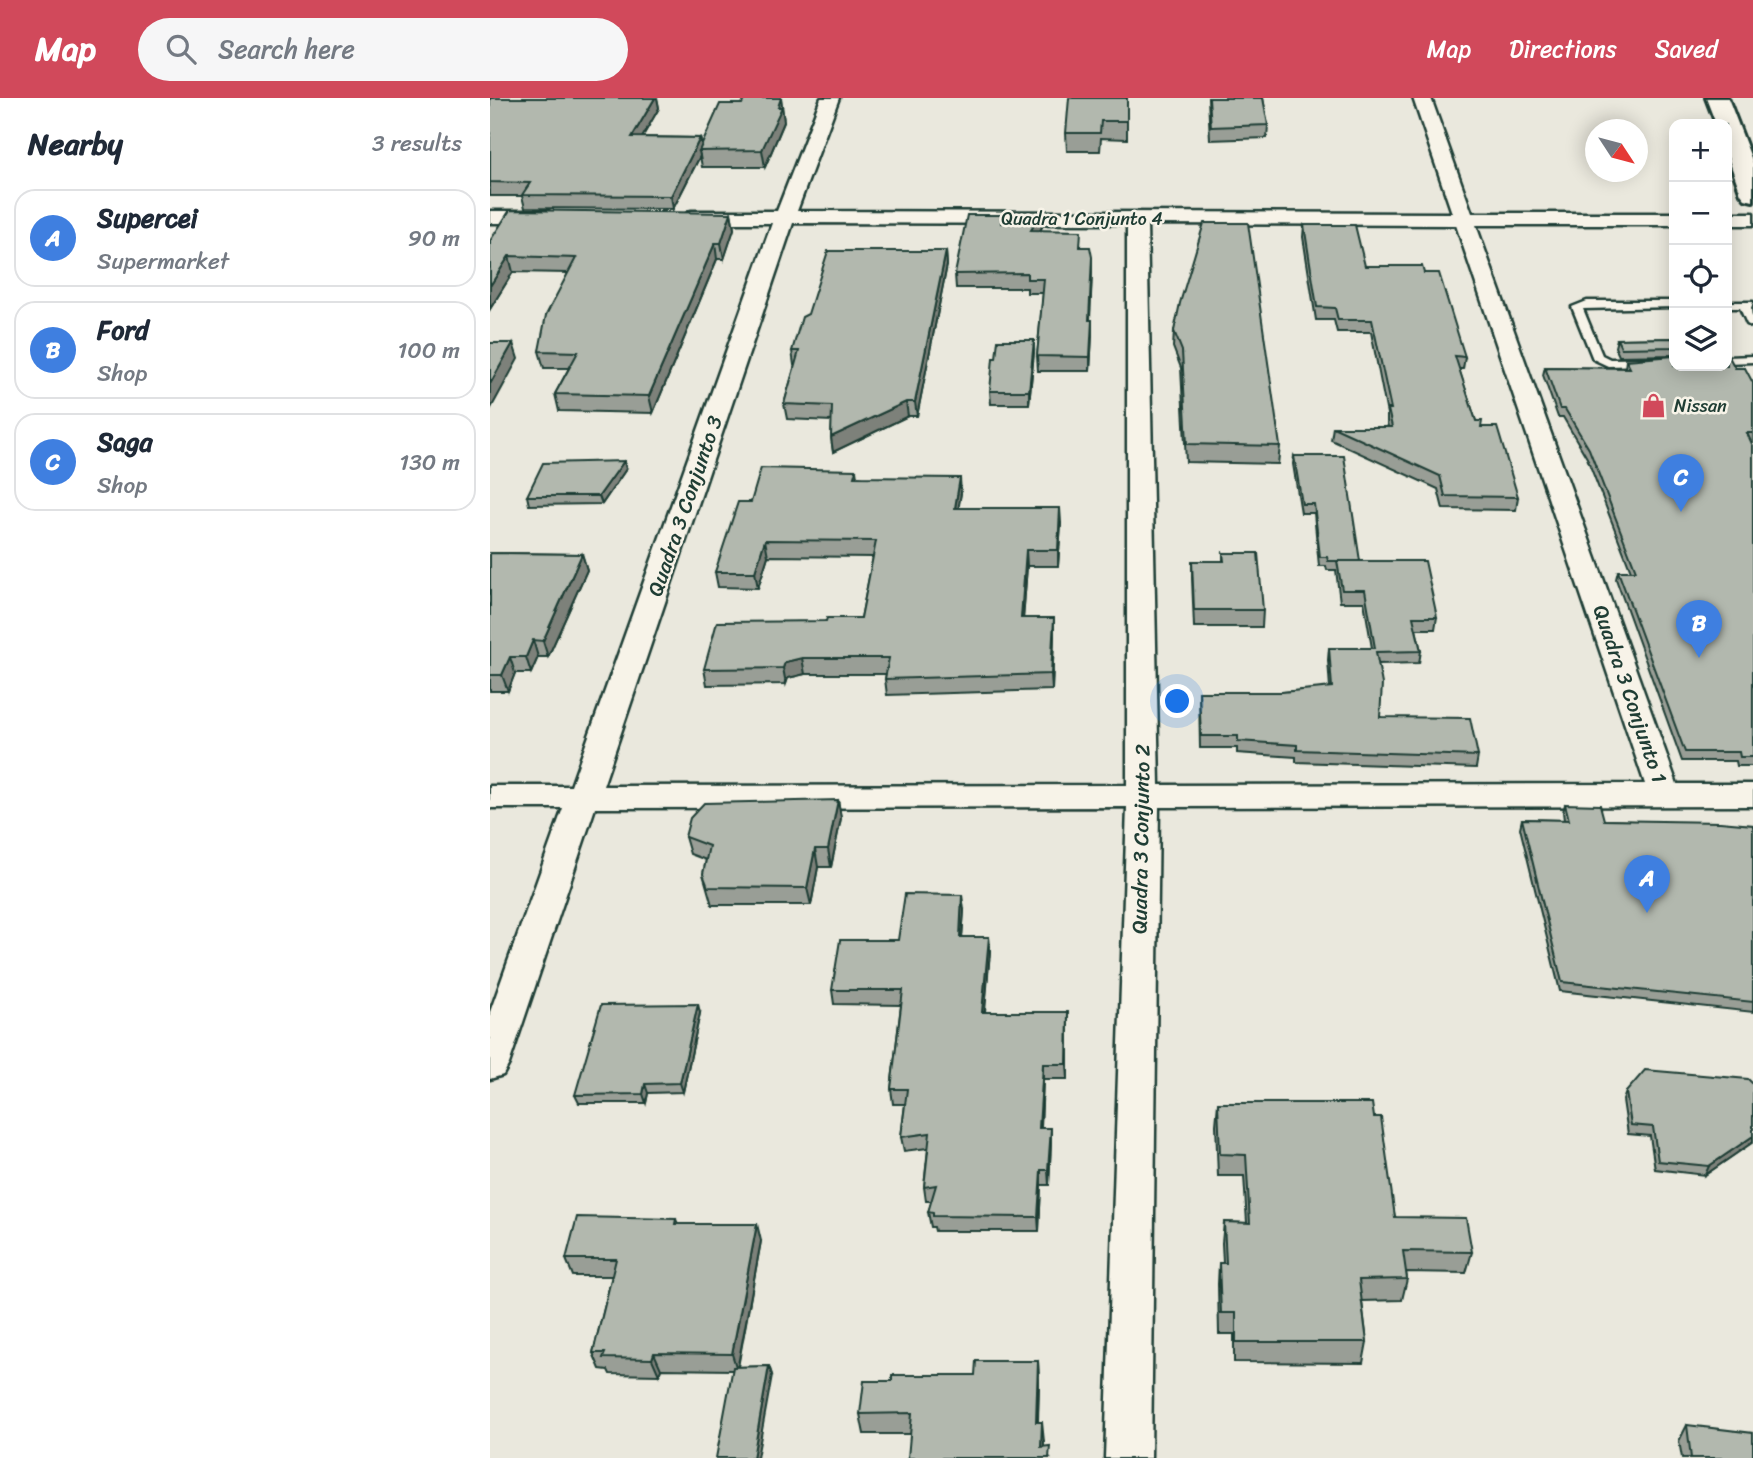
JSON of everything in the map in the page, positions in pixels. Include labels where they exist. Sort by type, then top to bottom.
[{"type":"street","name":"Quadra 3 Conjunto 3","points":[[490,1064],[785,216],[830,98]]},
{"type":"street","name":"Quadra 3 Conjunto 1","points":[[1143,796],[1665,795],[1422,98]]},
{"type":"street","points":[[1717,98],[1753,194]]},
{"type":"street","points":[[490,217],[570,217]]},
{"type":"street","name":"Quadra 1 Conjunto 4","points":[[678,217],[1669,219]]},
{"type":"street","points":[[1732,219],[1753,219]]},
{"type":"street","name":"Quadra 3 Conjunto 2","points":[[1128,1458],[1143,796],[1137,220]]},
{"type":"street","points":[[1665,795],[1753,795]]},
{"type":"street","points":[[490,797],[1143,796]]},
{"type":"lane","points":[[1669,304],[1597,303],[1577,307],[1597,357],[1608,363],[1669,361]]},
{"type":"lane","points":[[1749,305],[1753,324]]},
{"type":"lane","points":[[1732,360],[1753,359]]},
{"type":"building","points":[[490,98],[655,98],[632,137],[700,138],[671,196],[522,195],[530,183],[490,182]]},
{"type":"building","points":[[745,98],[781,98],[778,107],[782,107],[762,150],[699,151],[720,104],[742,104]]},
{"type":"building","points":[[1069,98],[1127,98],[1127,121],[1101,121],[1100,133],[1066,133]]},
{"type":"building","points":[[1209,98],[1263,98],[1268,125],[1211,127]]},
{"type":"building","points":[[510,210],[731,213],[721,243],[715,243],[649,396],[555,394],[578,352],[539,351],[546,315],[576,258],[509,256],[490,286],[490,241]]},
{"type":"building","points":[[1041,213],[1031,230],[1081,231],[1080,247],[1090,247],[1090,357],[1037,356],[1044,279],[1027,279],[1027,273],[955,274],[967,215],[1001,215],[1001,223]]},
{"type":"building","points":[[1204,223],[1248,223],[1280,446],[1187,444],[1182,351],[1174,331]]},
{"type":"building","points":[[1304,225],[1355,225],[1365,266],[1422,266],[1424,273],[1439,273],[1465,357],[1455,356],[1476,421],[1482,421],[1481,427],[1497,427],[1518,497],[1445,496],[1440,476],[1333,427],[1392,427],[1388,409],[1391,409],[1372,320],[1338,320],[1335,308],[1317,307]]},
{"type":"building","points":[[828,251],[946,251],[915,402],[906,402],[831,437],[832,406],[784,404],[799,351],[792,351],[802,317],[808,314]]},
{"type":"building","points":[[1669,338],[1669,347],[1621,348],[1617,339]]},
{"type":"building","points":[[998,340],[1034,340],[1029,391],[990,391],[993,358],[996,358]]},
{"type":"building","points":[[490,343],[513,343],[490,384]]},
{"type":"building","points":[[1669,356],[1669,371],[1732,371],[1732,362],[1735,368],[1745,368],[1753,383],[1753,433],[1747,433],[1753,446],[1753,757],[1740,757],[1739,752],[1685,752],[1618,571],[1636,571],[1589,449],[1565,409],[1560,409],[1545,367],[1630,368],[1626,360]]},
{"type":"building","points":[[1294,456],[1344,456],[1360,561],[1328,561],[1327,557],[1320,557],[1314,504],[1302,504]]},
{"type":"building","points":[[624,461],[599,496],[527,496],[543,463]]},
{"type":"building","points":[[761,468],[856,470],[854,477],[960,478],[955,508],[1060,508],[1058,550],[1026,550],[1021,618],[1054,618],[1051,674],[885,679],[889,658],[802,658],[785,662],[783,668],[704,669],[717,622],[861,618],[876,541],[765,540],[755,572],[715,572],[738,502],[751,502]]},
{"type":"building","points":[[490,553],[582,554],[543,641],[533,640],[526,657],[510,657],[502,675],[490,675]]},
{"type":"building","points":[[1223,553],[1258,553],[1263,610],[1194,610],[1192,561],[1224,561]]},
{"type":"building","points":[[1337,561],[1425,561],[1437,617],[1413,617],[1421,651],[1376,652],[1382,684],[1380,717],[1470,718],[1478,756],[1297,750],[1297,745],[1238,741],[1238,736],[1201,736],[1199,692],[1282,692],[1332,687],[1329,648],[1375,648],[1365,590],[1342,590]]},
{"type":"building","points":[[838,800],[828,849],[815,849],[807,888],[708,887],[703,874],[709,846],[685,837],[690,818],[704,803]]},
{"type":"building","points":[[1565,804],[1600,805],[1604,820],[1753,825],[1753,1002],[1562,982],[1522,819],[1569,820]]},
{"type":"building","points":[[905,894],[962,895],[960,937],[989,937],[982,1012],[1068,1012],[1067,1064],[1043,1064],[1039,1128],[1051,1128],[1048,1170],[1041,1170],[1038,1217],[933,1216],[933,1213],[928,1212],[936,1185],[924,1187],[930,1133],[901,1137],[907,1089],[891,1089],[903,990],[832,990],[840,940],[898,940]]},
{"type":"building","points":[[698,1004],[680,1083],[645,1084],[643,1094],[575,1095],[601,1005]]},
{"type":"building","points":[[1645,1070],[1748,1079],[1753,1084],[1753,1136],[1709,1166],[1658,1161],[1653,1127],[1631,1125],[1626,1092]]},
{"type":"building","points":[[1218,1103],[1372,1103],[1374,1117],[1381,1117],[1395,1217],[1466,1218],[1472,1252],[1403,1251],[1407,1279],[1359,1280],[1367,1342],[1236,1342],[1236,1313],[1221,1313],[1219,1263],[1226,1263],[1224,1222],[1250,1223],[1246,1155],[1220,1154]]},
{"type":"building","points":[[577,1217],[676,1219],[675,1224],[757,1224],[732,1354],[654,1353],[652,1359],[603,1358],[605,1353],[593,1353],[616,1259],[566,1259]]},
{"type":"building","points":[[976,1361],[1038,1361],[1036,1422],[1042,1422],[1041,1447],[1050,1446],[1049,1458],[908,1458],[912,1413],[860,1414],[864,1381],[892,1381],[892,1375],[975,1375]]},
{"type":"building","points":[[769,1366],[753,1458],[716,1458],[733,1367]]},
{"type":"building","points":[[1687,1425],[1753,1433],[1753,1458],[1691,1458]]},
{"type":"place","name":"Nissan","points":[[1654,406]]},
{"type":"place","name":"Saga","points":[[1681,512]]},
{"type":"place","name":"Ford","points":[[1699,658]]},
{"type":"place","name":"Supercei","points":[[1647,913]]}]
